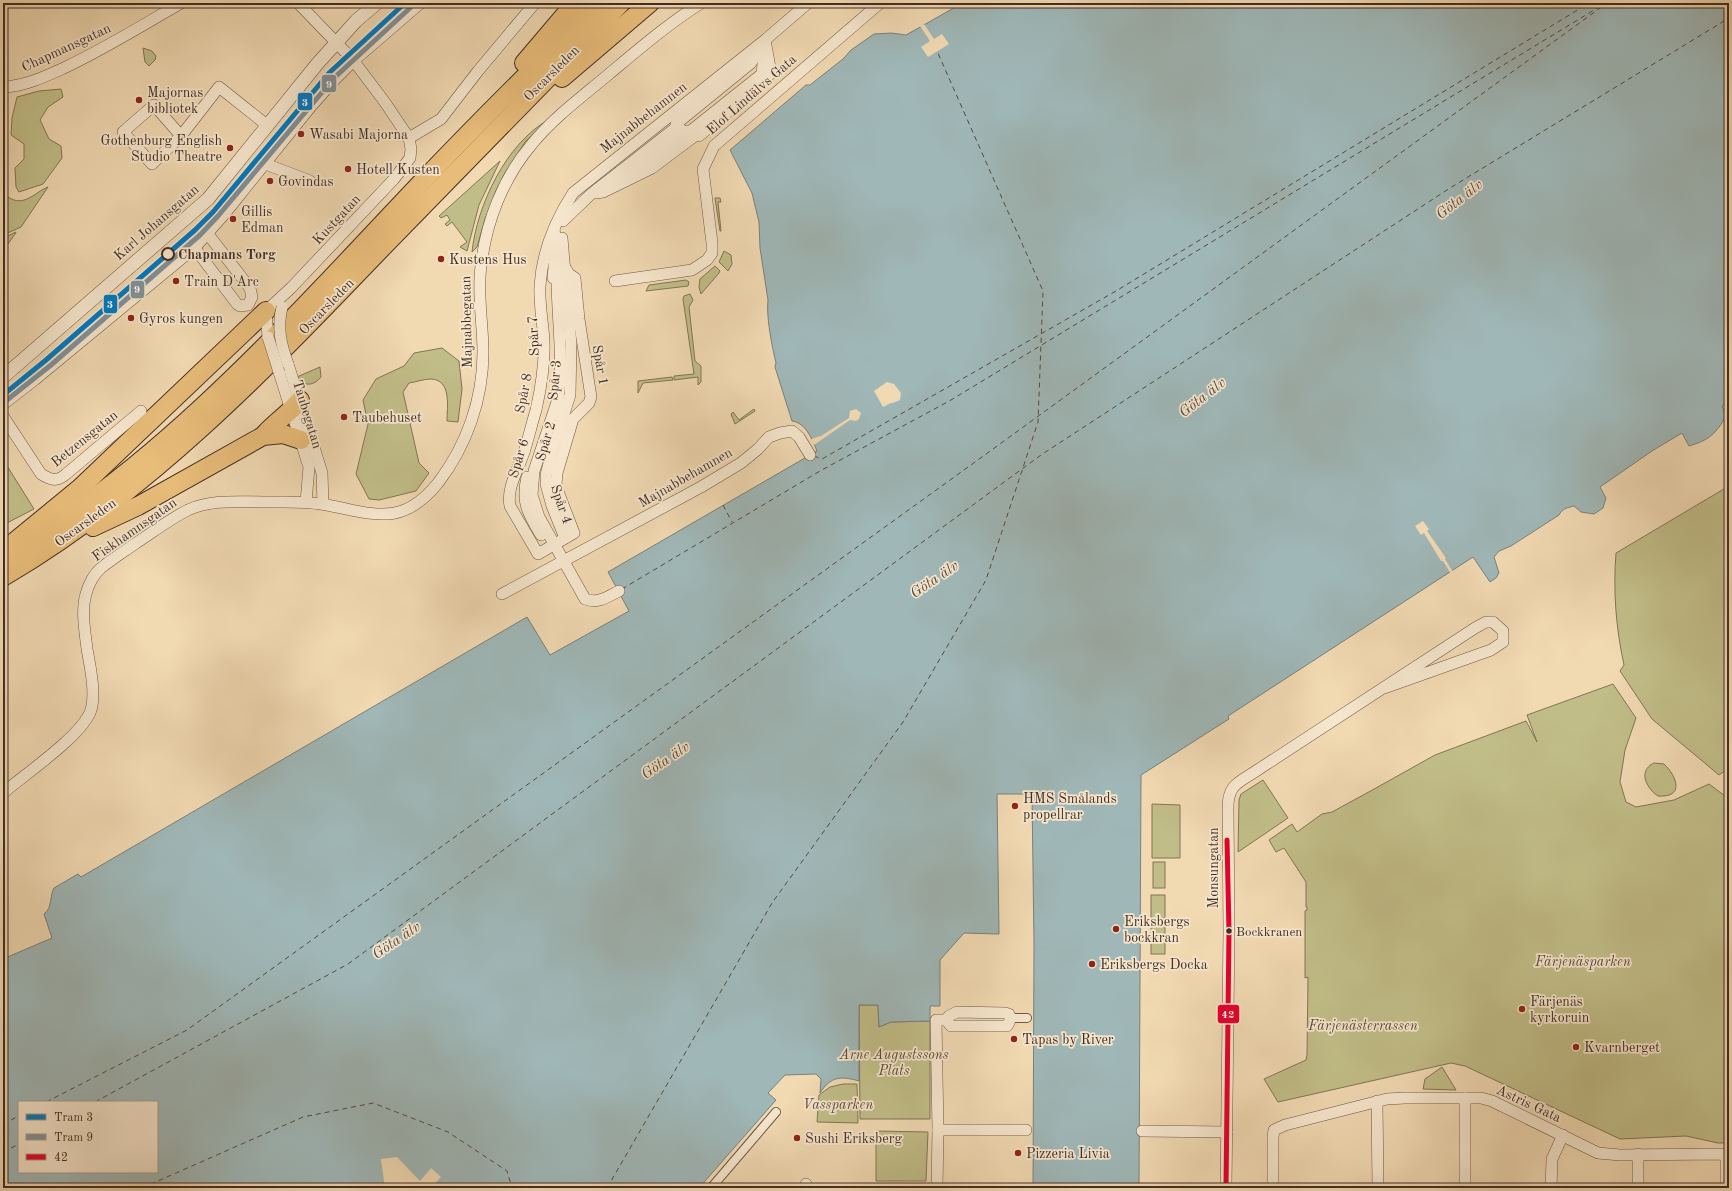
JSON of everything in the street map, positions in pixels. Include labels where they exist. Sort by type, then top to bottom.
[{"type":"highway","points":[[491,111],[514,74],[575,3]]},
{"type":"highway","name":"Oscarsleden","points":[[3,559],[32,542],[126,474],[216,395],[351,258],[491,111],[599,3]]},
{"type":"highway","name":"Oscarsleden","points":[[3,577],[53,545],[133,488],[221,410],[312,320],[621,3]]},
{"type":"highway","points":[[520,105],[545,95],[567,73],[650,3]]},
{"type":"highway","points":[[3,552],[48,512],[80,488],[264,329]]},
{"type":"highway","points":[[53,545],[138,506],[263,436],[296,405]]},
{"type":"highway","points":[[263,436],[283,434],[301,440]]},
{"type":"street","name":"Chapmansgatan","points":[[3,88],[24,84],[48,76],[94,54],[181,3]]},
{"type":"street","points":[[298,3],[353,60],[384,101],[409,138],[441,119],[478,71],[535,3]]},
{"type":"street","name":"Karl Johansgatan","points":[[3,377],[208,199],[336,42],[376,3]]},
{"type":"street","points":[[3,403],[194,247],[224,213],[310,106],[353,60],[419,3]]},
{"type":"street","name":"Majnabbegatan","points":[[306,502],[365,513],[396,513],[420,501],[436,484],[457,453],[466,435],[474,413],[480,389],[483,354],[480,284],[484,246],[494,209],[516,164],[532,143],[570,107],[673,22],[701,3]]},
{"type":"street","name":"Majnabbehamnen","points":[[564,266],[560,225],[562,210],[573,193],[765,40],[808,3]]},
{"type":"street","name":"Elof Lindälvs Gata","points":[[615,281],[692,270],[707,260],[712,253],[712,243],[703,169],[714,146],[880,3]]},
{"type":"street","name":"Majnabbehamnen","points":[[685,133],[676,124],[750,63],[765,40]]},
{"type":"street","name":"Majnabbehamnen","points":[[560,225],[593,193],[685,133],[762,74],[765,40]]},
{"type":"street","points":[[181,136],[154,105],[123,132],[152,164],[181,136],[218,87],[268,126]]},
{"type":"street","name":"Majnabbehamnen","points":[[593,193],[603,192],[652,168],[685,133]]},
{"type":"street","name":"Kustgatan","points":[[264,329],[291,288],[408,163],[411,149],[409,138]]},
{"type":"street","points":[[263,163],[310,181]]},
{"type":"street","name":"Spår 8","points":[[557,543],[510,506],[509,499],[511,486],[525,450],[540,389],[544,342],[540,287],[546,250],[560,225]]},
{"type":"street","name":"Spår 6","points":[[557,543],[529,513],[524,492],[527,475],[546,419],[554,382],[556,355],[552,291],[556,246],[560,225]]},
{"type":"street","points":[[194,247],[237,304],[244,306],[248,305],[252,297],[250,288],[207,233]]},
{"type":"street","name":"Spår 4","points":[[557,543],[539,485],[540,469],[565,398],[566,346],[561,273],[564,266]]},
{"type":"street","name":"Spår 2","points":[[557,543],[554,496],[551,486],[552,472],[568,416],[585,400],[586,396],[574,319],[571,280],[564,266]]},
{"type":"street","points":[[264,329],[291,288]]},
{"type":"street","name":"Taubegatan","points":[[264,329],[279,372],[296,405],[322,473],[323,504]]},
{"type":"street","name":"Taubegatan","points":[[264,329],[288,364],[301,440],[309,468],[306,502]]},
{"type":"street","name":"Betzensgatan","points":[[3,416],[41,474],[51,480],[59,479],[65,475],[141,411]]},
{"type":"street","name":"Majnabbehamnen","points":[[502,594],[701,487],[741,463],[758,449],[769,437],[792,431],[799,437],[810,454]]},
{"type":"street","name":"Fiskhamnsgatan","points":[[3,794],[41,763],[72,734],[86,720],[90,711],[92,689],[86,640],[84,600],[86,591],[100,569],[185,511],[198,506],[220,502],[306,502]]},
{"type":"street","points":[[557,543],[564,562],[585,599],[592,601],[602,600],[619,591]]},
{"type":"street","name":"Monsungatan","points":[[1226,1188],[1228,798],[1230,790],[1233,786],[1424,661],[1486,622],[1493,622],[1503,631],[1502,642],[1491,650],[1384,688]]},
{"type":"street","points":[[937,1188],[938,1130],[936,1020],[946,1020],[951,1026],[1007,1026],[1010,1023],[1010,1018],[1027,1018]]},
{"type":"street","name":"Astris Gata","points":[[1273,1188],[1274,1130],[1285,1125],[1377,1101],[1404,1098],[1481,1098],[1492,1101],[1598,1153],[1620,1155],[1721,1154],[1725,1156],[1726,1159],[1726,1188]]},
{"type":"street","points":[[1465,1098],[1465,1188]]},
{"type":"street","points":[[1377,1101],[1378,1188]]},
{"type":"street","points":[[711,1188],[776,1112]]},
{"type":"street","points":[[938,1130],[1026,1130]]},
{"type":"street","points":[[1142,1131],[1227,1132]]},
{"type":"street","points":[[1551,1188],[1552,1159],[1563,1135]]},
{"type":"street","points":[[1638,1154],[1638,1188]]},
{"type":"green space","points":[[143,48],[152,51],[156,56],[155,60],[149,66],[145,62]]},
{"type":"green space","points":[[61,89],[63,97],[48,107],[40,120],[49,139],[61,146],[62,158],[43,184],[19,192],[16,187],[15,168],[24,159],[24,144],[11,135],[12,118],[17,97],[39,91]]},
{"type":"green space","points":[[548,120],[525,142],[503,177],[485,219],[477,247],[472,252],[480,215],[496,177],[519,144]]},
{"type":"green space","points":[[500,161],[479,205],[467,251],[460,247],[467,242],[452,222],[447,226],[445,224],[450,220],[447,215],[441,218],[439,216]]},
{"type":"green space","points":[[48,187],[21,227],[3,235],[3,209],[8,197],[19,201],[24,200]]},
{"type":"green space","points":[[715,198],[720,198],[721,202],[718,202],[721,231],[720,231]]},
{"type":"green space","points":[[16,232],[15,234],[3,251],[3,238]]},
{"type":"green space","points":[[724,251],[731,255],[732,264],[728,271],[719,262]]},
{"type":"green space","points":[[715,266],[720,271],[719,273],[701,294],[699,287],[700,279]]},
{"type":"green space","points":[[686,280],[689,282],[688,286],[646,291],[649,285]]},
{"type":"green space","points":[[690,294],[693,300],[689,307],[695,361],[701,366],[701,382],[698,385],[698,377],[674,380],[674,376],[694,374],[683,299],[684,296]]},
{"type":"green space","points":[[442,348],[459,361],[462,389],[458,422],[447,421],[447,395],[442,384],[431,379],[409,383],[403,392],[419,463],[429,473],[416,491],[379,500],[369,499],[356,474],[368,424],[363,400],[376,379],[404,366],[414,353]]},
{"type":"green space","points":[[320,367],[321,377],[312,384],[306,384],[297,377]]},
{"type":"green space","points":[[672,377],[673,380],[643,383],[638,393],[638,381]]},
{"type":"green space","points":[[754,409],[755,411],[735,424],[731,414],[733,412],[739,420]]},
{"type":"green space","points":[[4,461],[34,509],[3,525],[3,462]]},
{"type":"green space","points":[[1729,486],[1729,768],[1719,775],[1652,719],[1620,671],[1624,665],[1616,610],[1615,567],[1616,553]]},
{"type":"green space","name":"Färjenäsparken","points":[[1613,684],[1636,718],[1625,750],[1620,782],[1626,802],[1636,807],[1674,800],[1709,784],[1729,799],[1729,1143],[1718,1143],[1686,1136],[1620,1139],[1465,1066],[1451,1063],[1278,1102],[1264,1079],[1306,1060],[1307,1055],[1308,977],[1305,978],[1305,911],[1307,910],[1307,907],[1306,882],[1284,848],[1276,852],[1269,840],[1292,824],[1297,832],[1322,814],[1332,812],[1435,755],[1526,721],[1537,742],[1527,715]]},
{"type":"green space","points":[[1654,763],[1664,764],[1672,774],[1676,785],[1672,794],[1667,796],[1658,796],[1647,785],[1645,775],[1646,771],[1649,766]]},
{"type":"green space","points":[[1263,780],[1288,818],[1238,852],[1239,800],[1241,794]]},
{"type":"green space","points":[[1152,804],[1180,805],[1180,858],[1152,858]]},
{"type":"green space","points":[[1153,862],[1165,862],[1165,888],[1153,888]]},
{"type":"green space","points":[[1151,895],[1165,895],[1165,954],[1151,954]]},
{"type":"green space","name":"Arne Augustssons Plats","points":[[859,1005],[878,1005],[879,1027],[891,1022],[930,1021],[930,1119],[860,1119]]},
{"type":"green space","points":[[1442,1067],[1456,1090],[1423,1089],[1425,1079]]},
{"type":"green space","name":"Vassparken","points":[[843,1084],[857,1084],[858,1123],[817,1122],[819,1095],[830,1087]]},
{"type":"green space","points":[[876,1131],[928,1132],[926,1181],[876,1181]]},
{"type":"water","name":"Göta älv","points":[[958,3],[1729,3],[1729,401],[1722,406],[1726,416],[1715,432],[1707,439],[1689,446],[1682,433],[1652,451],[1600,487],[1606,498],[1603,508],[1594,514],[1581,512],[1574,506],[1567,508],[1561,511],[1559,515],[1511,546],[1499,551],[1494,557],[1499,573],[1496,578],[1490,582],[1473,557],[1228,716],[1229,719],[1141,775],[1139,1188],[1033,1188],[1034,944],[1032,794],[997,794],[999,934],[964,933],[940,960],[940,1006],[930,1006],[930,1021],[891,1022],[879,1027],[878,1005],[859,1005],[859,1081],[847,1078],[832,1080],[820,1093],[821,1079],[816,1074],[785,1075],[768,1093],[776,1100],[699,1188],[3,1188],[3,959],[52,938],[44,914],[49,908],[54,888],[78,874],[81,877],[527,617],[550,655],[629,611],[608,572],[817,451],[805,428],[797,422],[792,421],[775,367],[776,363],[770,332],[768,300],[760,248],[759,222],[752,193],[730,150],[806,85],[810,85],[843,59],[851,50],[874,34],[891,33],[906,35],[952,9]]},
{"type":"pier","points":[[924,24],[934,39],[942,34],[949,44],[928,57],[921,47],[930,41],[920,26]]},
{"type":"pier","points":[[887,382],[894,384],[901,393],[900,400],[883,407],[874,391]]},
{"type":"pier","points":[[856,409],[861,413],[859,419],[856,421],[850,420],[814,445],[811,439],[821,436],[849,418],[850,411]]},
{"type":"pier","points":[[1423,521],[1429,529],[1427,531],[1446,558],[1445,559],[1453,572],[1451,574],[1443,561],[1441,561],[1424,533],[1421,535],[1415,526]]},
{"type":"pier","points":[[397,1157],[420,1181],[431,1168],[441,1177],[431,1188],[385,1188],[381,1159]]},
{"type":"ferry route","points":[[814,456],[822,459],[1116,291],[1589,3]]},
{"type":"ferry route","points":[[48,1101],[187,1030],[982,457],[1607,3]]},
{"type":"ferry route","points":[[622,589],[820,471],[951,400],[1604,4]]},
{"type":"ferry route","points":[[97,1101],[348,964],[1041,455],[1450,188],[1729,18]]},
{"type":"ferry route","points":[[607,1188],[772,903],[903,722],[986,580],[1038,422],[1043,291],[937,51]]},
{"type":"ferry route","points":[[723,505],[732,522]]},
{"type":"ferry route","points":[[142,1188],[303,1117],[373,1103],[448,1132],[507,1171],[512,1188]]},
{"type":"ferry route","points":[[3,1124],[18,1116]]},
{"type":"ferry route","points":[[3,1152],[18,1144]]},
{"type":"tram line","name":"3","points":[[3,395],[46,360],[195,230],[213,212],[329,73],[405,3]]},
{"type":"tram line","name":"9","points":[[7,400],[51,365],[200,235],[218,216],[334,78],[410,8]]},
{"type":"transit line","name":"42","points":[[1226,1188],[1229,931],[1227,840]]},
{"type":"place","name":"Majornas bibliotek","points":[[139,100]]},
{"type":"place","name":"Wasabi Majorna","points":[[301,134]]},
{"type":"place","name":"Gothenburg English Studio Theatre","points":[[230,148]]},
{"type":"place","name":"Hotell Kusten","points":[[348,169]]},
{"type":"place","name":"Govindas","points":[[270,181]]},
{"type":"place","name":"Gillis Edman","points":[[233,219]]},
{"type":"place","name":"Chapmans Torg","points":[[168,254]]},
{"type":"place","name":"Kustens Hus","points":[[441,259]]},
{"type":"place","name":"Train D'Arc","points":[[176,281]]},
{"type":"place","name":"Gyros kungen","points":[[131,318]]},
{"type":"place","name":"Taubehuset","points":[[344,417]]},
{"type":"place","name":"HMS Smålands propellrar","points":[[1015,806]]},
{"type":"place","name":"Eriksbergs bockkran","points":[[1116,929]]},
{"type":"place","name":"Bockkranen","points":[[1229,931]]},
{"type":"place","name":"Eriksbergs Docka","points":[[1092,964]]},
{"type":"place","name":"Färjenäs kyrkoruin","points":[[1522,1009]]},
{"type":"place","name":"Tapas by River","points":[[1014,1039]]},
{"type":"place","name":"Kvarnberget","points":[[1576,1047]]},
{"type":"place","name":"Sushi Eriksberg","points":[[797,1138]]},
{"type":"place","name":"Pizzeria Livia","points":[[1018,1153]]},
{"type":"park label","name":"Färjenästerrassen","points":[[1363,1025]]}]
